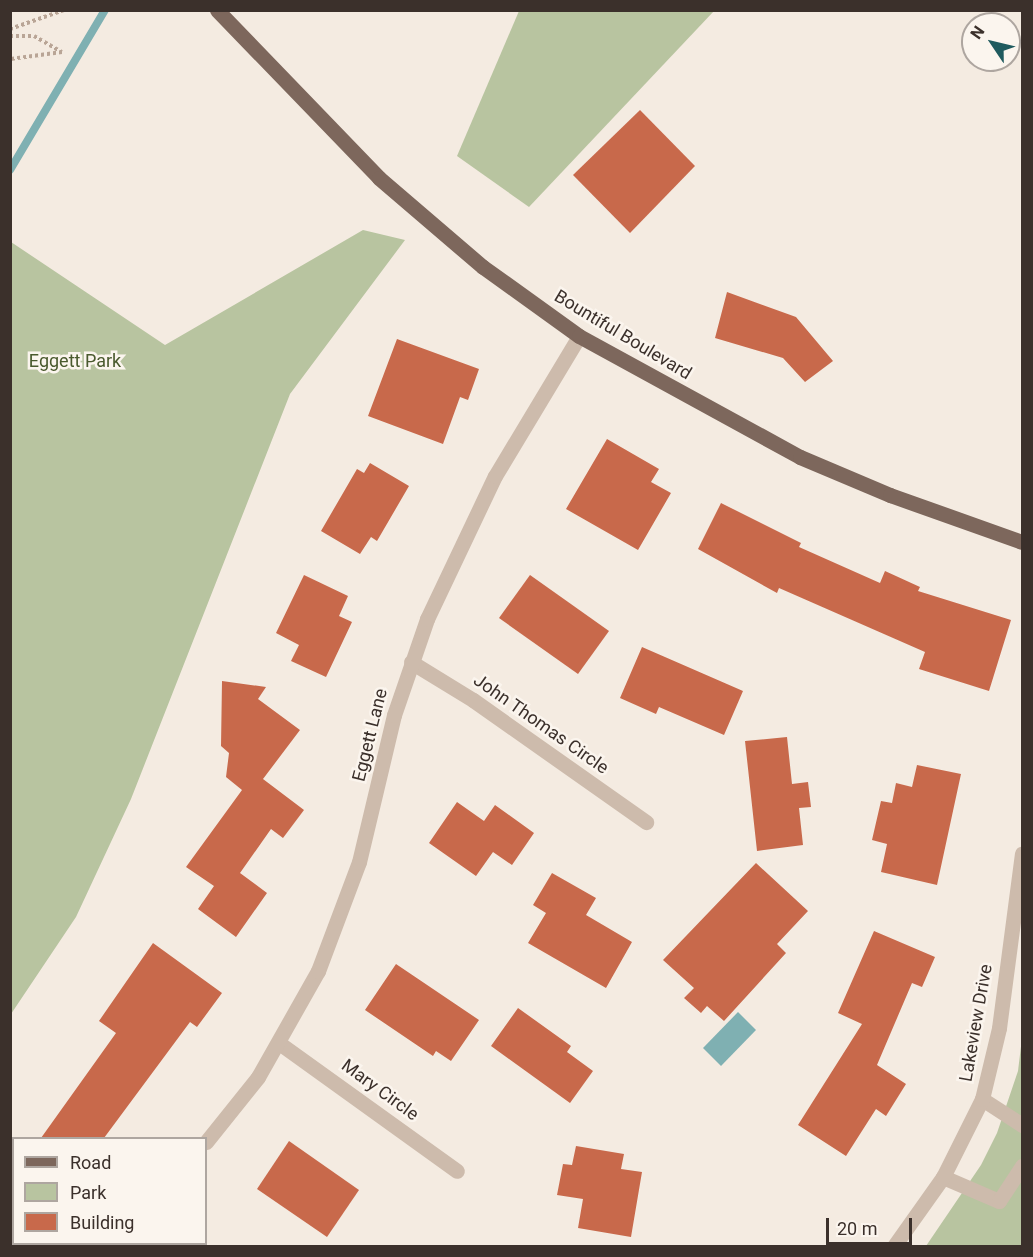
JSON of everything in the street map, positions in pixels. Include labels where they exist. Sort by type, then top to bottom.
[{"type":"main road","name":"Bountiful Boulevard","points":[[217,10],[379,178],[483,267],[579,336],[800,457],[890,495],[1023,542]]},
{"type":"street","name":"Eggett Lane","points":[[207,1141],[245,1096],[279,1043],[318,971],[347,901],[394,715],[411,662],[446,576],[495,476],[579,336]]},
{"type":"street","name":"John Thomas Circle","points":[[411,662],[473,700],[646,822]]},
{"type":"street","name":"Lakeview Drive","points":[[894,1246],[943,1177],[982,1099],[999,1028],[1023,854]]},
{"type":"street","name":"Mary Circle","points":[[279,1043],[457,1171]]},
{"type":"street","points":[[982,1099],[1023,1125]]},
{"type":"street","points":[[943,1177],[999,1201],[1023,1166]]},
{"type":"path","points":[[10,29],[64,10]]},
{"type":"path","points":[[10,36],[34,36],[62,52],[22,55],[10,59]]},
{"type":"green space","points":[[519,11],[714,11],[529,207],[457,156]]},
{"type":"green space","name":"Eggett Park","points":[[363,230],[405,240],[290,394],[131,799],[76,917],[11,1014],[11,242],[165,345]]},
{"type":"green space","points":[[1022,1038],[1022,1246],[926,1246],[981,1165],[997,1133],[1018,1071]]},
{"type":"water","points":[[738,1012],[756,1030],[721,1066],[703,1048]]},
{"type":"building","points":[[640,110],[695,166],[630,233],[573,175]]},
{"type":"building","points":[[727,292],[796,317],[833,361],[805,382],[783,358],[715,338]]},
{"type":"building","points":[[397,339],[479,369],[468,400],[460,397],[443,444],[368,416]]},
{"type":"building","points":[[607,439],[659,469],[651,482],[671,493],[638,550],[566,509]]},
{"type":"building","points":[[370,463],[409,486],[377,541],[371,537],[360,554],[321,531],[357,469],[364,473]]},
{"type":"building","points":[[721,503],[801,543],[799,547],[880,583],[885,571],[920,587],[918,591],[1011,620],[989,691],[919,669],[925,652],[779,588],[777,593],[698,549]]},
{"type":"building","points":[[304,575],[348,596],[339,616],[352,622],[326,677],[291,661],[299,645],[276,633]]},
{"type":"building","points":[[530,575],[609,631],[578,674],[499,618]]},
{"type":"building","points":[[642,647],[743,691],[724,735],[659,707],[656,714],[620,698]]},
{"type":"building","points":[[222,681],[266,687],[258,699],[300,730],[263,779],[304,810],[283,838],[271,829],[240,873],[267,893],[236,937],[198,909],[214,886],[186,867],[242,790],[226,777],[229,753],[221,746]]},
{"type":"building","points":[[787,737],[792,784],[808,782],[811,807],[799,808],[803,845],[757,851],[745,741]]},
{"type":"building","points":[[917,765],[961,774],[937,885],[881,872],[887,844],[872,840],[881,801],[892,803],[896,783],[912,787]]},
{"type":"building","points":[[457,802],[484,821],[495,805],[534,833],[512,865],[493,852],[476,876],[429,843]]},
{"type":"building","points":[[756,863],[808,911],[777,944],[786,953],[724,1021],[707,1006],[701,1013],[684,998],[694,988],[663,960]]},
{"type":"building","points":[[552,873],[596,898],[586,915],[632,942],[606,988],[528,943],[546,913],[533,905]]},
{"type":"building","points":[[874,931],[935,957],[922,987],[912,983],[877,1065],[906,1084],[886,1116],[876,1109],[846,1156],[798,1125],[862,1024],[838,1013]]},
{"type":"building","points":[[153,943],[222,993],[197,1027],[190,1022],[105,1137],[42,1137],[116,1033],[99,1021]]},
{"type":"building","points":[[396,964],[479,1020],[451,1061],[436,1051],[433,1056],[365,1010]]},
{"type":"building","points":[[518,1008],[571,1046],[567,1052],[593,1071],[570,1103],[491,1046]]},
{"type":"building","points":[[289,1141],[359,1190],[327,1237],[257,1189]]},
{"type":"building","points":[[576,1146],[624,1154],[621,1169],[642,1172],[631,1237],[578,1228],[583,1199],[557,1195],[563,1164],[572,1165]]},
{"type":"waterway","points":[[10,170],[105,10]]}]
